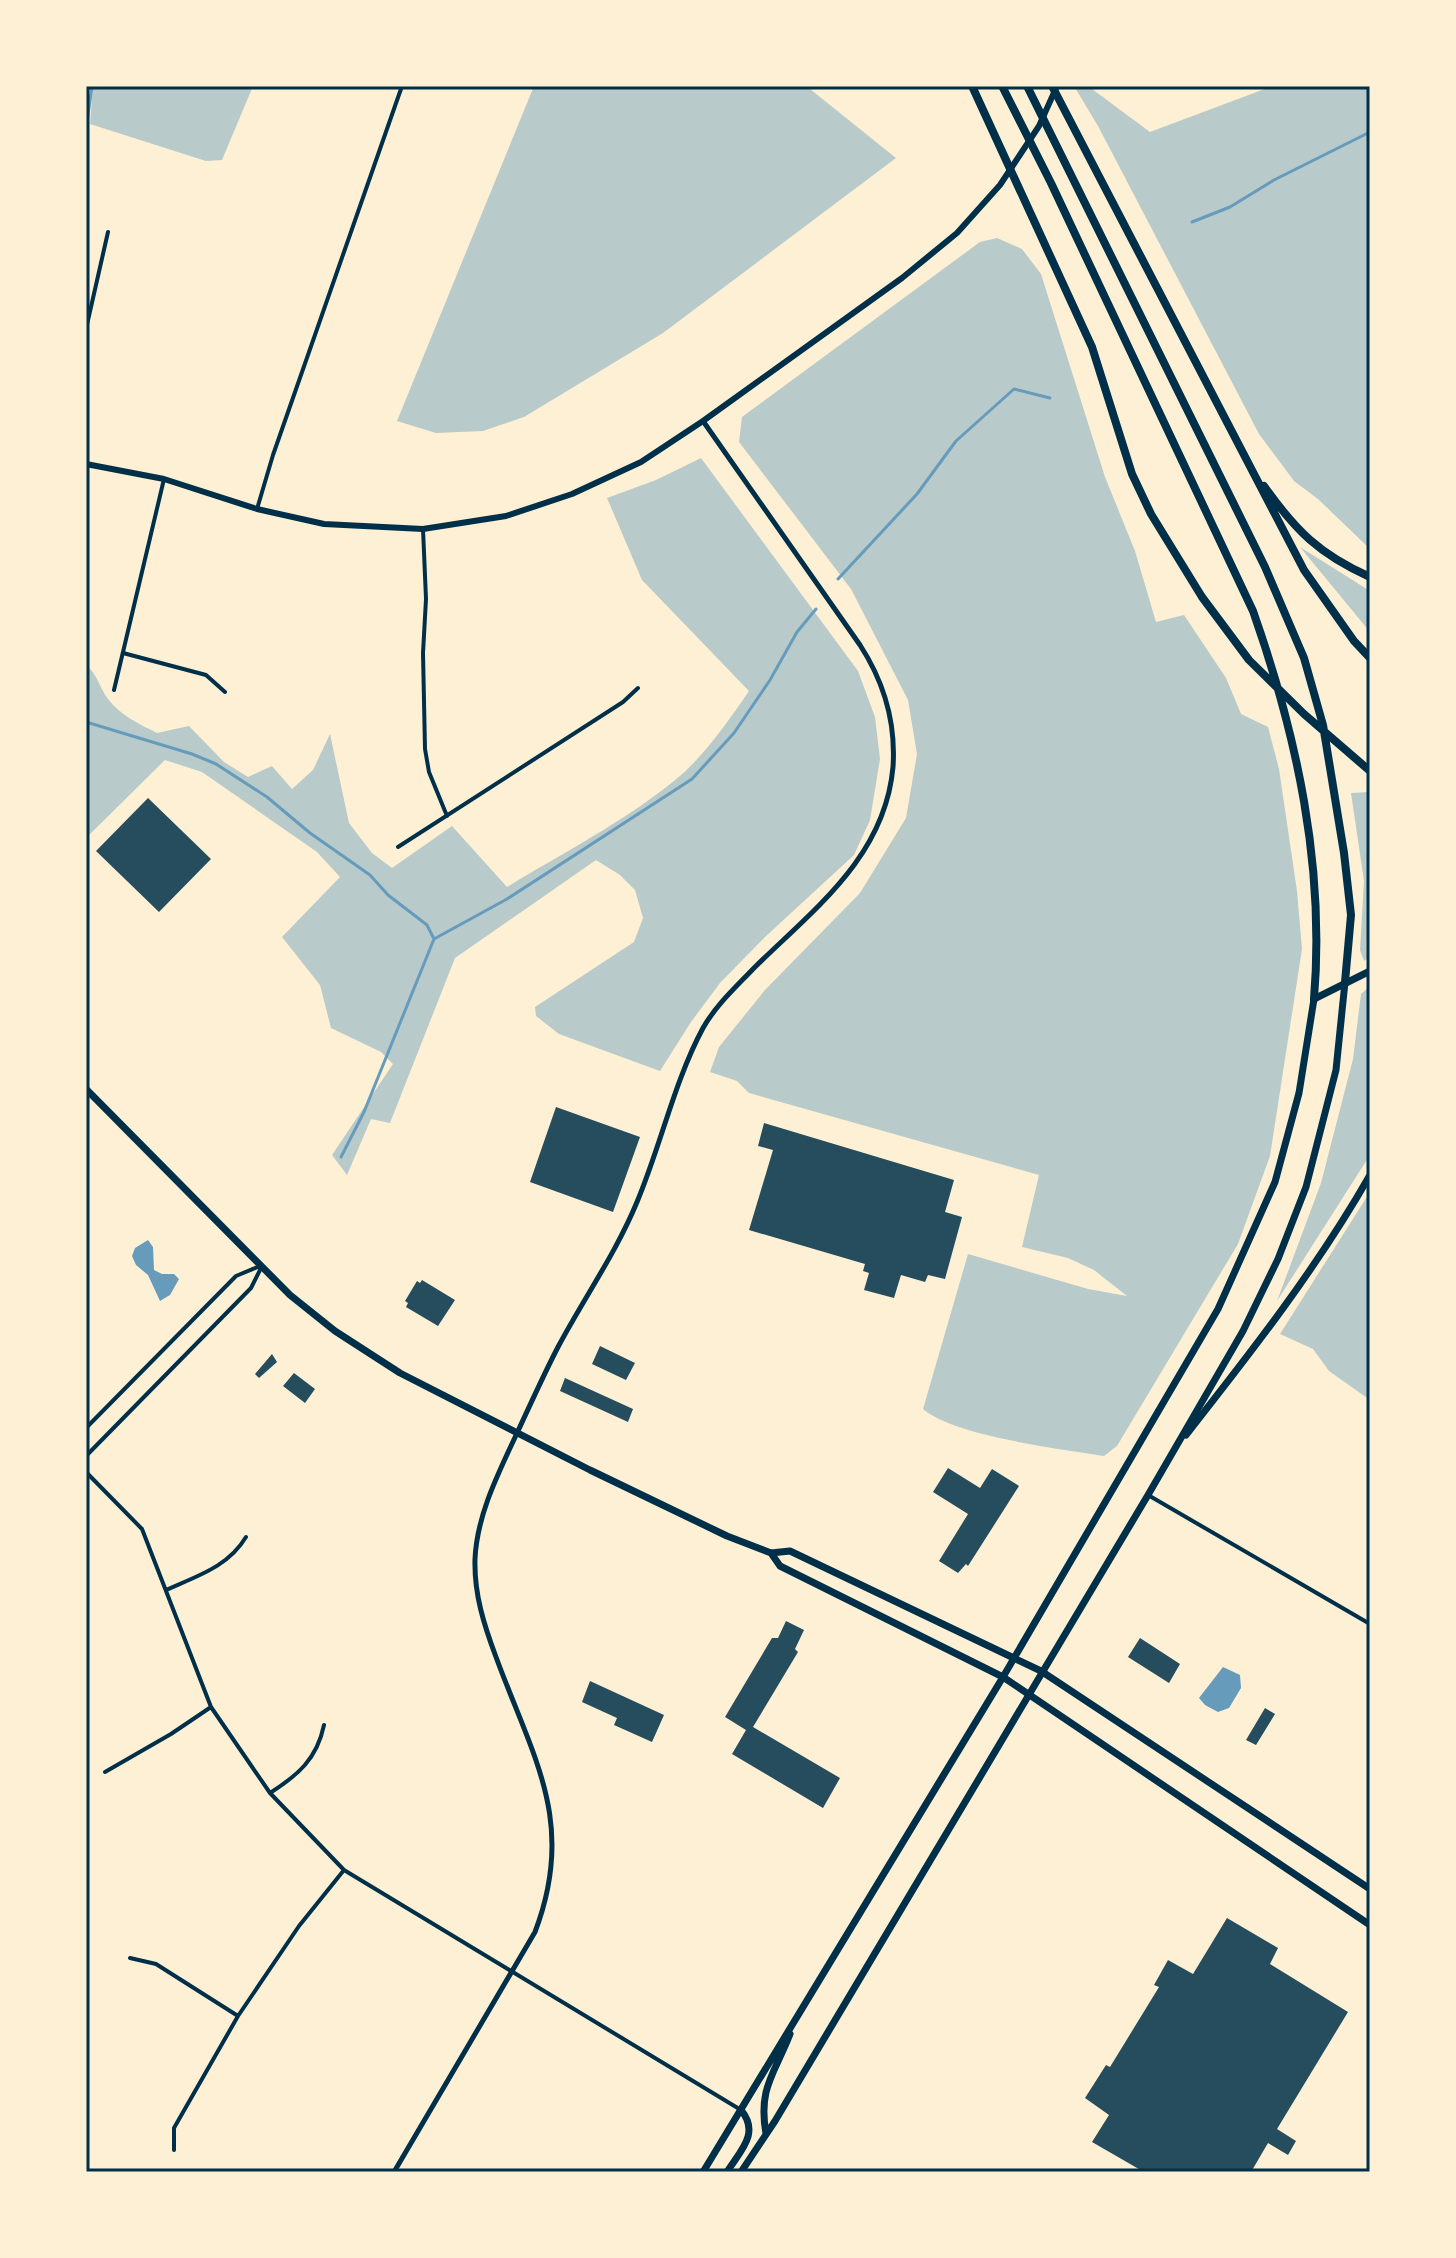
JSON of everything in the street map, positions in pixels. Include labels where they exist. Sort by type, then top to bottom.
[{"type":"highway","points":[[972,86],[1092,347],[1132,474],[1151,514],[1202,597],[1249,660],[1370,771]]},
{"type":"highway","points":[[1002,86],[1253,611],[1278,684],[1309,826],[1317,905],[1314,999]]},
{"type":"highway","points":[[1027,86],[1259,554],[1304,658],[1323,725],[1344,853],[1351,915],[1345,982]]},
{"type":"highway","points":[[1054,86],[1304,570],[1354,641],[1370,658]]},
{"type":"highway","points":[[1245,460],[1290,523],[1337,562],[1370,577]]},
{"type":"main road","points":[[86,464],[164,479],[257,509],[324,524],[423,529],[506,516],[572,494],[641,462],[703,421],[902,278],[957,233],[1000,185],[1039,126],[1054,86]]},
{"type":"main road","points":[[703,2172],[1015,1657],[1199,1345],[1253,1236],[1275,1182],[1299,1093],[1314,999],[1370,971]]},
{"type":"main road","points":[[741,2172],[1148,1495],[1243,1331],[1278,1259],[1306,1187],[1336,1070],[1345,982]]},
{"type":"main road","points":[[86,1089],[290,1295],[330,1328],[400,1373],[727,1536],[771,1553],[790,1551],[1015,1657],[1041,1671],[1370,1889]]},
{"type":"main road","points":[[1174,1449],[1270,1329],[1370,1175]]},
{"type":"main road","points":[[771,1553],[780,1566],[1003,1677],[1370,1925]]},
{"type":"main road","points":[[766,2134],[762,2110],[765,2090],[798,2013]]},
{"type":"main road","points":[[727,2172],[750,2134],[749,2120],[741,2110]]},
{"type":"street","points":[[257,509],[402,86]]},
{"type":"street","points":[[86,329],[108,232]]},
{"type":"street","points":[[394,2172],[535,1932],[552,1866],[553,1835],[542,1779],[480,1611],[475,1561],[486,1504],[557,1350],[612,1254],[637,1203],[691,1052],[706,1023],[731,991],[863,857],[883,816],[892,774],[893,734],[884,691],[874,668],[703,421]]},
{"type":"street","points":[[114,690],[164,479]]},
{"type":"street","points":[[423,529],[425,749],[433,786],[447,816]]},
{"type":"street","points":[[123,653],[206,675],[225,692]]},
{"type":"street","points":[[398,847],[623,702],[638,688]]},
{"type":"street","points":[[86,1428],[236,1276],[262,1266]]},
{"type":"street","points":[[86,1456],[251,1288],[262,1266]]},
{"type":"street","points":[[86,1472],[142,1529],[211,1707],[270,1793],[344,1870],[741,2110]]},
{"type":"street","points":[[1148,1495],[1370,1624]]},
{"type":"street","points":[[166,1590],[222,1565],[246,1537]]},
{"type":"street","points":[[105,1772],[211,1707]]},
{"type":"street","points":[[270,1793],[295,1776],[320,1746],[324,1725]]},
{"type":"street","points":[[174,2150],[174,2128],[238,2016],[299,1926],[344,1870]]},
{"type":"street","points":[[130,1958],[156,1964],[238,2016]]},
{"type":"shaded area","points":[[93,86],[253,86],[222,160],[206,161],[90,124]]},
{"type":"shaded area","points":[[534,86],[811,86],[810,89],[896,158],[663,333],[524,417],[483,431],[436,433],[397,421]]},
{"type":"shaded area","points":[[1074,86],[1088,86],[1150,132],[1273,86],[1370,86],[1370,549],[1318,499],[1294,481],[1259,434],[1098,126]]},
{"type":"shaded area","points":[[997,238],[1022,249],[1041,274],[1105,477],[1135,551],[1156,622],[1184,615],[1226,678],[1241,714],[1268,727],[1279,769],[1297,891],[1302,949],[1270,1156],[1238,1244],[1117,1446],[1104,1456],[983,1434],[958,1427],[923,1409],[968,1254],[1088,1289],[1127,1296],[1094,1270],[1068,1258],[1022,1247],[1039,1175],[749,1093],[737,1081],[710,1072],[719,1047],[765,990],[860,893],[906,818],[917,754],[908,700],[851,589],[739,442],[742,417],[980,242]]},
{"type":"shaded area","points":[[701,458],[858,671],[875,717],[880,759],[870,820],[854,855],[720,983],[660,1071],[559,1034],[536,1016],[535,1007],[634,942],[643,918],[635,890],[620,875],[596,860],[455,958],[390,1123],[371,1119],[347,1175],[332,1155],[393,1064],[381,1052],[331,1028],[320,985],[282,937],[340,877],[317,852],[202,772],[165,760],[86,838],[86,665],[113,705],[137,723],[157,733],[189,726],[224,762],[248,777],[272,766],[292,789],[313,770],[330,734],[349,823],[372,853],[392,868],[452,826],[507,887],[614,824],[674,781],[705,751],[749,691],[642,580],[607,498],[656,480]]},
{"type":"shaded area","points":[[1300,547],[1370,591],[1370,632]]},
{"type":"shaded area","points":[[1370,792],[1370,957],[1364,961],[1360,950],[1364,881],[1351,793]]},
{"type":"shaded area","points":[[1370,986],[1370,1155],[1277,1301],[1321,1183],[1353,1059],[1361,994]]},
{"type":"shaded area","points":[[1370,1192],[1370,1400],[1329,1371],[1313,1349],[1280,1334]]},
{"type":"water","points":[[148,1240],[153,1247],[154,1270],[174,1274],[179,1279],[170,1295],[160,1301],[148,1275],[136,1265],[132,1256],[135,1248]]},
{"type":"water","points":[[1223,1667],[1240,1675],[1241,1688],[1229,1708],[1218,1712],[1199,1698]]},
{"type":"building","points":[[148,798],[211,859],[159,912],[96,851]]},
{"type":"building","points":[[556,1107],[640,1137],[613,1212],[530,1182]]},
{"type":"building","points":[[764,1123],[954,1180],[945,1212],[962,1217],[945,1279],[928,1275],[925,1282],[901,1275],[894,1298],[864,1290],[869,1273],[863,1271],[865,1264],[749,1230],[773,1150],[758,1146]]},
{"type":"building","points":[[422,1280],[455,1300],[438,1326],[406,1307],[408,1303],[405,1301],[417,1281],[420,1283]]},
{"type":"building","points":[[600,1346],[635,1363],[626,1380],[592,1364]]},
{"type":"building","points":[[272,1354],[277,1362],[259,1378],[255,1374]]},
{"type":"building","points":[[294,1373],[315,1389],[305,1403],[283,1386]]},
{"type":"building","points":[[565,1378],[633,1409],[628,1422],[560,1391]]},
{"type":"building","points":[[948,1468],[980,1488],[992,1469],[1019,1486],[968,1566],[966,1564],[958,1573],[939,1561],[968,1514],[933,1492]]},
{"type":"building","points":[[786,1621],[804,1630],[795,1649],[798,1652],[753,1727],[840,1778],[823,1808],[732,1754],[746,1730],[725,1717],[772,1638],[778,1638]]},
{"type":"building","points":[[1140,1638],[1180,1664],[1169,1683],[1128,1657]]},
{"type":"building","points":[[590,1681],[664,1715],[652,1742],[614,1725],[617,1718],[582,1702]]},
{"type":"building","points":[[1265,1708],[1275,1714],[1256,1745],[1246,1740]]},
{"type":"building","points":[[1227,1918],[1278,1948],[1270,1964],[1348,2012],[1277,2129],[1296,2141],[1288,2155],[1268,2143],[1251,2172],[1144,2172],[1092,2142],[1109,2115],[1085,2098],[1106,2065],[1110,2067],[1159,1987],[1154,1985],[1168,1960],[1193,1974]]},
{"type":"waterway","points":[[86,130],[92,86]]},
{"type":"waterway","points":[[1192,222],[1230,207],[1274,180],[1370,132]]},
{"type":"waterway","points":[[838,579],[917,494],[956,441],[1014,389],[1050,398]]},
{"type":"waterway","points":[[434,939],[507,899],[692,779],[734,733],[770,680],[797,632],[816,609]]},
{"type":"waterway","points":[[86,722],[216,764],[267,797],[310,833],[370,875],[388,895],[427,925],[434,939]]},
{"type":"waterway","points":[[341,1157],[364,1112],[434,939]]}]
